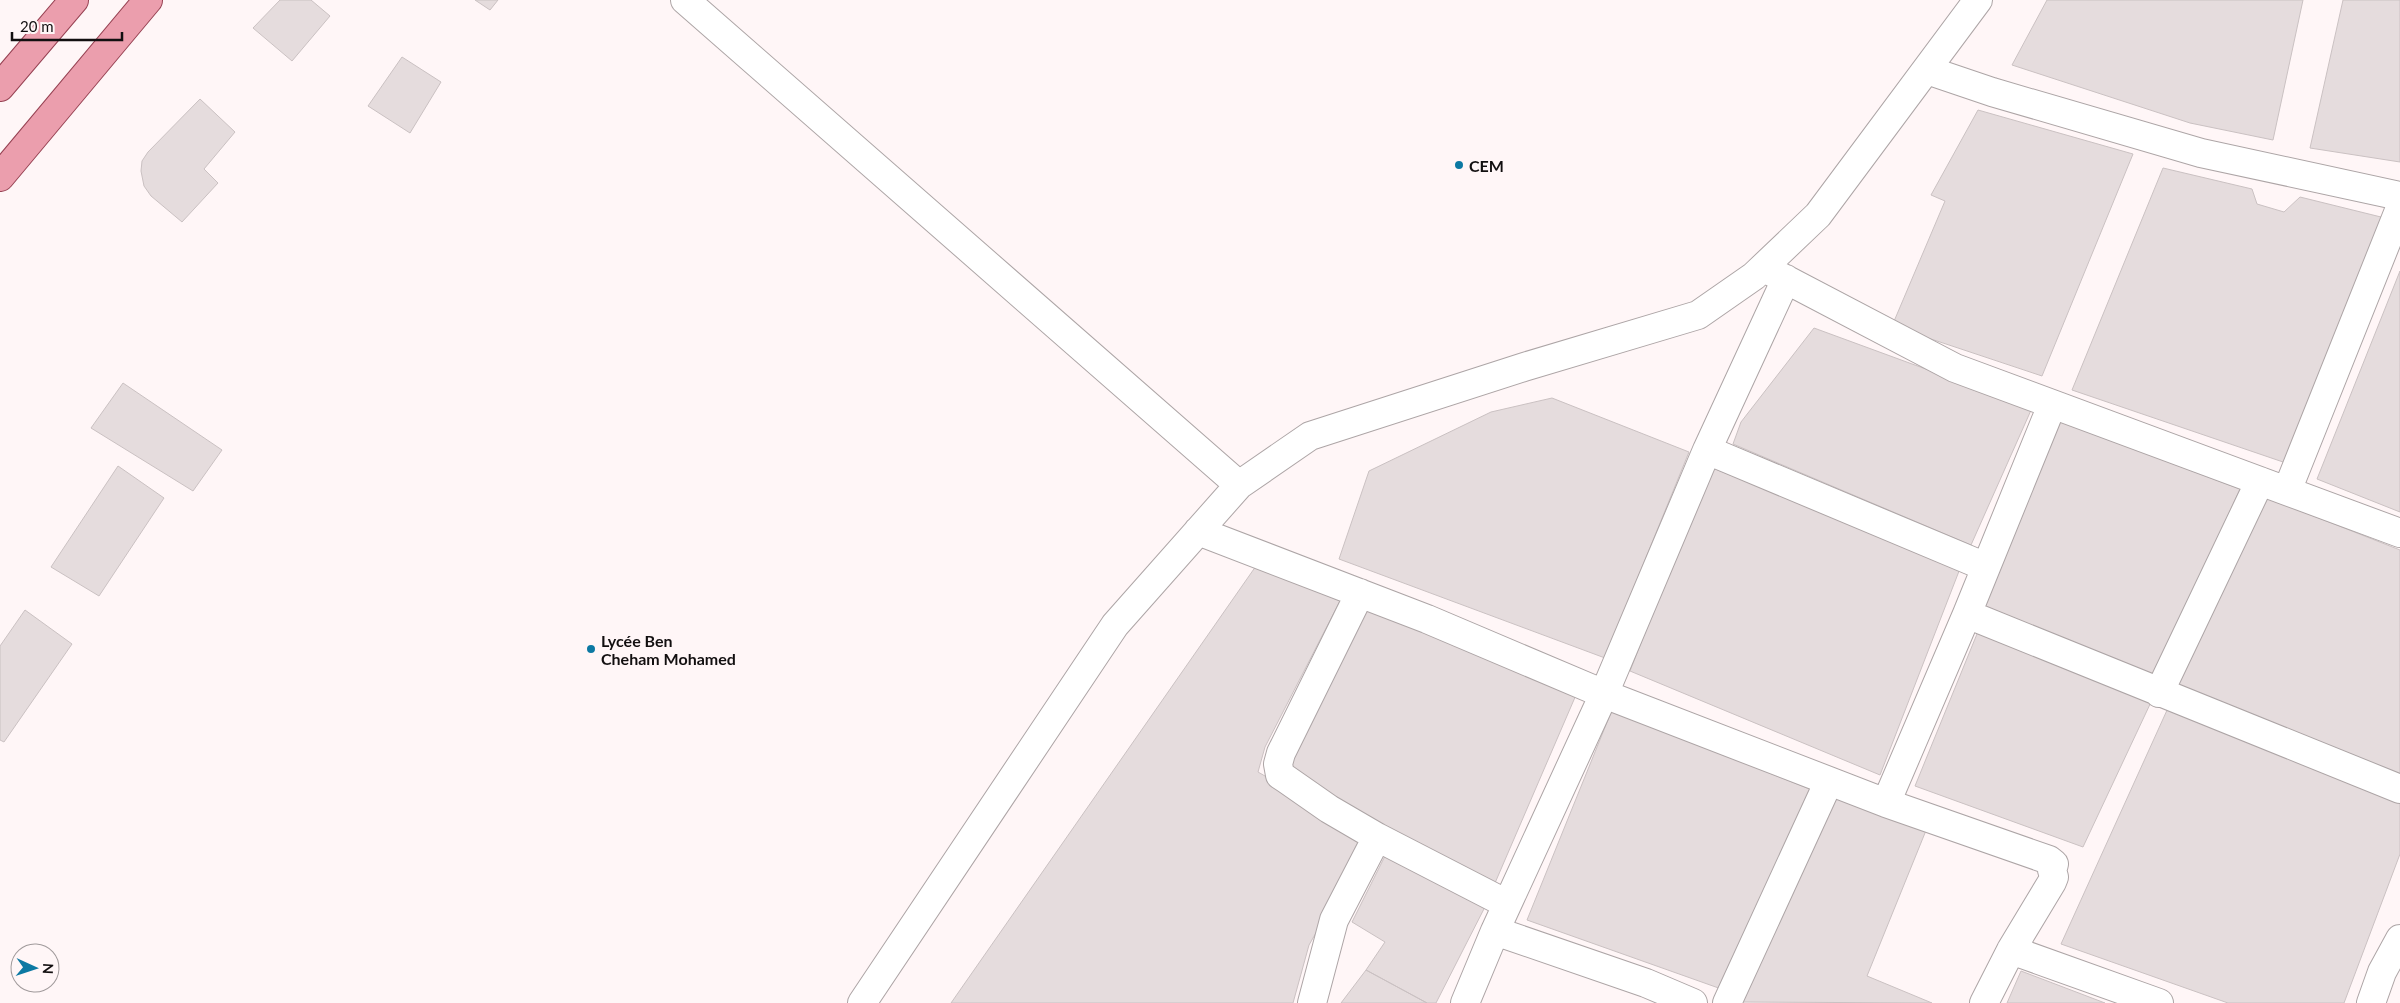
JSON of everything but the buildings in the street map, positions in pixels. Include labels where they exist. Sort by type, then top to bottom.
[{"type":"main road","points":[[0,87],[74,0]]},
{"type":"main road","points":[[0,177],[148,0]]},
{"type":"street","points":[[686,0],[1239,485]]},
{"type":"street","points":[[1465,1003],[1507,904],[1604,694],[1707,450],[1775,273],[1978,0]]},
{"type":"street","points":[[1927,70],[1992,92],[2200,153],[2400,196]]},
{"type":"street","points":[[2287,491],[2400,208]]},
{"type":"street","points":[[862,1003],[1114,625],[1239,485],[1310,436],[1524,367],[1698,315],[1754,276],[1775,273],[1955,368],[2400,532]]},
{"type":"street","points":[[1886,803],[1967,614],[2052,405]]},
{"type":"street","points":[[1707,450],[1986,568]]},
{"type":"street","points":[[2159,693],[2260,481]]},
{"type":"street","points":[[1198,531],[1427,618],[1604,694],[1886,803],[2054,864],[2052,882],[2011,950],[1984,1003]]},
{"type":"street","points":[[1360,593],[1281,753],[1278,764],[1280,775],[1329,809],[1377,837],[1507,904]]},
{"type":"street","points":[[1967,614],[2400,790]]},
{"type":"street","points":[[1727,1003],[1829,781]]},
{"type":"street","points":[[1312,1003],[1334,920],[1377,837]]},
{"type":"street","points":[[1495,931],[1642,993],[1693,1003]]},
{"type":"street","points":[[2371,1003],[2382,972],[2400,938]]},
{"type":"street","points":[[2011,950],[2159,1003]]},
{"type":"place","name":"CEM","points":[[1459,165]]},
{"type":"place","name":"Lycée Ben Cheham Mohamed","points":[[591,649]]}]
